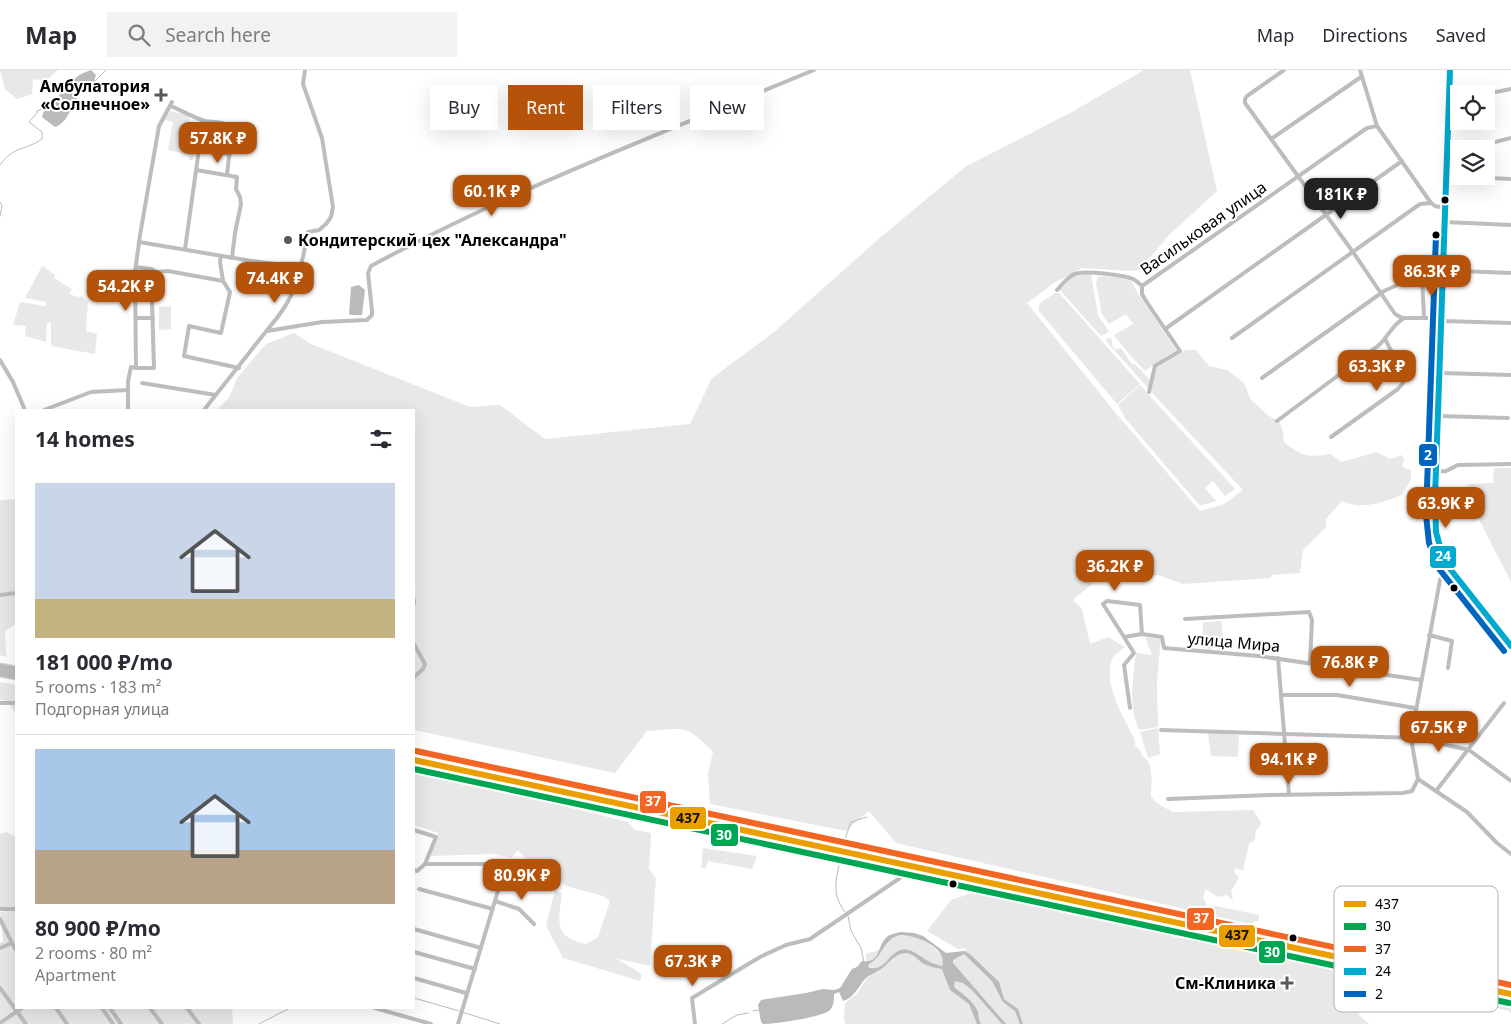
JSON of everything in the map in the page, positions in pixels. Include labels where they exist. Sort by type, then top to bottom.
[{"type":"highway","points":[[0,667],[15,670]]},
{"type":"highway","points":[[0,673],[15,676]]},
{"type":"highway","points":[[415,755],[1334,956]]},
{"type":"highway","points":[[415,760],[1334,952]]},
{"type":"highway","points":[[1498,986],[1511,989]]},
{"type":"highway","points":[[1498,991],[1511,994]]},
{"type":"main road","points":[[1450,70],[1436,472],[1436,534],[1440,551],[1447,565],[1511,646]]},
{"type":"street","points":[[205,409],[267,331],[293,292],[297,274],[301,267],[308,232],[319,230],[331,217],[333,207],[322,138],[303,84],[305,70]]},
{"type":"street","points":[[267,331],[322,322],[368,320],[372,315],[368,270],[374,264],[550,179],[814,70]]},
{"type":"street","points":[[1284,70],[1245,99],[1245,103],[1299,176],[1395,314],[1404,318],[1424,317],[1442,320],[1511,322]]},
{"type":"street","points":[[1360,70],[1377,126],[1431,202],[1435,206],[1446,208]]},
{"type":"street","points":[[1271,139],[1361,77]]},
{"type":"street","points":[[1495,92],[1511,89]]},
{"type":"street","points":[[136,368],[136,267],[139,242],[159,126],[172,104],[204,121],[217,121],[228,125],[232,129],[227,175]]},
{"type":"street","name":"Васильковая улица","points":[[1142,286],[1367,128],[1377,126]]},
{"type":"street","points":[[1448,149],[1479,146],[1511,138]]},
{"type":"street","points":[[185,249],[200,149],[230,154]]},
{"type":"street","points":[[1165,329],[1402,161]]},
{"type":"street","points":[[196,170],[237,177],[236,188],[241,199],[232,258]]},
{"type":"street","points":[[1447,176],[1511,179]]},
{"type":"street","points":[[1232,338],[1420,204],[1431,202]]},
{"type":"street","points":[[1445,222],[1511,225]]},
{"type":"street","points":[[139,242],[291,266],[296,270],[297,274]]},
{"type":"street","points":[[221,256],[223,281],[230,292],[221,333],[189,326],[184,356],[239,368]]},
{"type":"street","points":[[136,267],[151,269],[156,272],[168,271],[223,281]]},
{"type":"street","points":[[128,409],[128,381],[131,367],[154,368],[151,269]]},
{"type":"street","points":[[1444,269],[1460,272],[1511,273]]},
{"type":"street","points":[[1057,290],[1074,274],[1088,271],[1096,274],[1130,278],[1142,286],[1144,298],[1180,351],[1155,366],[1149,392]]},
{"type":"street","points":[[1262,378],[1381,293],[1416,277],[1422,277],[1424,317]]},
{"type":"street","points":[[136,318],[153,318]]},
{"type":"street","points":[[1277,421],[1385,338],[1393,326],[1404,318]]},
{"type":"street","points":[[1331,437],[1404,383],[1404,375],[1385,338]]},
{"type":"street","points":[[0,360],[13,382],[24,409]]},
{"type":"street","points":[[1440,373],[1511,375]]},
{"type":"street","points":[[142,383],[216,395]]},
{"type":"street","points":[[47,409],[90,392],[128,390]]},
{"type":"street","points":[[1438,416],[1508,418]]},
{"type":"street","points":[[1436,472],[1446,471],[1463,464],[1511,464]]},
{"type":"street","points":[[1168,799],[1289,794],[1403,793],[1412,790],[1418,779],[1411,738],[1415,708],[1440,580],[1447,565]]},
{"type":"street","points":[[0,595],[15,593]]},
{"type":"street","points":[[1124,637],[1142,634],[1140,605],[1107,601],[1103,604],[1134,653],[1124,665],[1130,708]]},
{"type":"street","points":[[1185,619],[1308,612],[1311,614],[1312,620],[1310,663]]},
{"type":"street","name":"улица Мира","points":[[1142,634],[1162,637],[1164,648],[1278,658],[1420,680]]},
{"type":"street","points":[[1429,635],[1452,641],[1448,668]]},
{"type":"street","points":[[415,646],[425,664],[415,677]]},
{"type":"street","points":[[1278,658],[1289,794]]},
{"type":"street","points":[[1282,695],[1337,695],[1415,708]]},
{"type":"street","points":[[1436,791],[1504,702]]},
{"type":"street","points":[[0,703],[15,703]]},
{"type":"street","points":[[1160,730],[1411,738],[1469,750],[1511,781]]},
{"type":"street","points":[[1418,779],[1467,812],[1497,844],[1511,854]]},
{"type":"street","points":[[415,830],[436,837],[425,864]]},
{"type":"street","points":[[415,870],[425,864],[506,864],[458,1024]]},
{"type":"street","points":[[695,1024],[692,998],[760,957],[786,945],[810,939],[900,878],[912,864]]},
{"type":"street","points":[[418,889],[493,909]]},
{"type":"street","points":[[495,901],[519,909],[534,924]]},
{"type":"street","points":[[0,908],[15,909]]},
{"type":"street","points":[[0,919],[15,948]]},
{"type":"street","points":[[415,929],[481,948]]},
{"type":"street","points":[[0,948],[12,943]]},
{"type":"street","points":[[415,952],[475,969]]},
{"type":"street","points":[[415,978],[466,993]]},
{"type":"street","points":[[0,988],[26,1024]]},
{"type":"street","points":[[0,1023],[20,1009]]},
{"type":"street","points":[[57,1009],[67,1024]]},
{"type":"street","points":[[103,1009],[113,1024]]},
{"type":"street","points":[[111,1009],[121,1024]]},
{"type":"street","points":[[151,1009],[162,1024]]},
{"type":"street","points":[[188,1009],[199,1024]]},
{"type":"street","points":[[379,1009],[431,1024]]},
{"type":"shaded area","points":[[0,70],[58,70],[47,79],[33,79],[32,94],[17,99],[5,89]]},
{"type":"shaded area","points":[[91,70],[96,75],[93,85],[84,90],[68,115],[59,125],[55,127],[42,117],[43,113],[74,79]]},
{"type":"shaded area","points":[[1144,70],[1190,70],[1217,191],[1168,236],[1140,270],[1082,268],[1054,283],[1027,303],[1114,411],[1200,511],[1224,504],[1243,490],[1151,392],[1157,368],[1186,350],[1196,350],[1209,366],[1227,370],[1244,383],[1251,400],[1269,416],[1279,421],[1283,431],[1284,442],[1300,453],[1311,456],[1330,454],[1342,462],[1377,452],[1390,459],[1402,455],[1404,460],[1402,465],[1404,468],[1411,470],[1411,479],[1402,495],[1380,503],[1364,505],[1349,504],[1342,501],[1326,519],[1326,527],[1303,550],[1300,573],[1272,575],[1270,578],[1183,584],[1158,575],[1124,577],[1108,574],[1100,577],[1073,600],[1082,609],[1090,644],[1108,637],[1125,647],[1115,655],[1111,664],[1111,686],[1120,710],[1135,740],[1135,746],[1140,750],[1151,768],[1151,797],[1158,804],[1173,812],[1253,810],[1261,822],[1260,827],[1256,830],[1255,840],[1249,844],[1243,871],[1235,868],[1234,872],[1239,878],[1231,891],[1233,900],[1226,895],[1218,897],[1206,889],[1203,898],[1208,907],[1216,906],[1259,915],[1259,920],[1250,924],[896,843],[869,811],[846,831],[710,804],[708,773],[713,752],[697,736],[684,730],[647,731],[615,773],[415,730],[415,409],[217,409],[229,398],[237,378],[266,344],[294,333],[309,343],[470,407],[500,405],[545,439],[690,424],[712,378],[774,332],[882,236],[965,167],[1072,112]]},
{"type":"shaded area","points":[[170,111],[187,115],[190,118],[187,135],[196,136],[193,160],[189,160],[190,155],[168,150],[173,122],[164,120]]},
{"type":"shaded area","points":[[42,266],[55,275],[54,278],[72,289],[69,294],[81,296],[88,302],[86,331],[97,334],[95,354],[51,346],[51,323],[47,323],[46,342],[25,336],[26,326],[13,325],[20,302],[46,306],[46,302],[25,298]]},
{"type":"shaded area","points":[[1091,274],[1098,315],[1109,332],[1101,336],[1060,290],[1074,275]]},
{"type":"shaded area","points":[[1098,277],[1130,279],[1176,350],[1145,371],[1114,335],[1133,324],[1126,314],[1109,324],[1102,314],[1096,283]]},
{"type":"shaded area","points":[[359,285],[365,290],[362,315],[351,315],[349,314],[351,287]]},
{"type":"shaded area","points":[[1055,293],[1059,293],[1140,384],[1117,404],[1039,311],[1039,304]]},
{"type":"shaded area","points":[[171,306],[171,329],[159,330],[159,307]]},
{"type":"shaded area","points":[[1111,337],[1113,347],[1116,349],[1121,348],[1131,363],[1135,364],[1150,380],[1148,388],[1106,341],[1106,339]]},
{"type":"shaded area","points":[[1140,385],[1235,489],[1225,496],[1213,481],[1205,488],[1216,501],[1200,506],[1125,418],[1118,405]]},
{"type":"shaded area","points":[[1494,468],[1511,468],[1511,582],[1466,494],[1468,484],[1493,483]]},
{"type":"shaded area","points":[[15,499],[15,625],[5,631],[6,657],[0,655],[0,500]]},
{"type":"shaded area","points":[[1221,621],[1223,637],[1212,637],[1212,649],[1202,648],[1203,622]]},
{"type":"shaded area","points":[[1145,637],[1161,639],[1157,682],[1158,727],[1139,730],[1133,711],[1133,683],[1136,653],[1152,655]]},
{"type":"shaded area","points":[[0,682],[15,685],[15,713],[7,701],[0,700]]},
{"type":"shaded area","points":[[1158,728],[1160,754],[1148,758],[1140,732]]},
{"type":"shaded area","points":[[1208,733],[1239,735],[1238,757],[1211,756]]},
{"type":"shaded area","points":[[415,769],[551,798],[564,806],[628,822],[635,830],[651,833],[649,869],[656,878],[650,966],[615,958],[642,974],[640,981],[563,958],[546,926],[555,890],[562,893],[559,920],[563,932],[567,937],[586,944],[598,937],[610,901],[603,896],[566,886],[552,871],[553,883],[530,864],[518,850],[511,858],[495,854],[430,856],[438,833],[415,825]]},
{"type":"shaded area","points":[[6,832],[15,836],[15,908],[0,911],[0,834]]},
{"type":"shaded area","points":[[703,848],[757,856],[752,869],[708,861],[706,869],[701,867]]},
{"type":"shaded area","points":[[987,888],[1334,962],[1334,1012],[1362,1012],[1358,1014],[1369,1024],[845,1024],[845,1003],[857,993],[870,976],[880,971],[867,966],[866,954],[884,947],[891,938],[901,934],[915,936],[934,947],[942,957],[964,954],[966,948],[958,949],[927,931],[951,900]]},
{"type":"shaded area","points":[[15,910],[15,1009],[232,1009],[233,1024],[0,1024],[0,943],[3,941],[0,912]]},
{"type":"shaded area","points":[[900,932],[923,936],[946,953],[964,951],[970,954],[999,982],[1004,999],[1018,1009],[1023,1024],[1020,1024],[1015,1011],[1003,1002],[992,981],[964,954],[953,960],[953,963],[1006,1024],[1002,1024],[972,990],[963,983],[955,981],[954,987],[974,1004],[981,1024],[977,1024],[969,1004],[950,990],[942,969],[926,965],[907,953],[898,955],[882,969],[867,978],[847,1000],[843,1001],[839,992],[834,994],[832,1007],[826,1013],[788,1021],[763,1024],[761,1022],[758,1005],[761,1000],[823,989],[834,990],[840,988],[852,969],[857,967],[862,961],[873,960],[884,940],[889,935]],"holes":[[[905,935],[918,938],[930,944],[939,952],[943,965],[931,963],[913,951],[905,949],[896,952],[878,967],[868,967],[890,940],[894,937]]]},
{"type":"shaded area","points":[[1498,997],[1511,1000],[1511,1014],[1509,1011],[1498,1008]]},
{"type":"waterway","points":[[94,82],[106,70]]},
{"type":"waterway","points":[[0,165],[10,154],[42,139],[42,132],[29,122],[37,111],[42,109],[42,105],[45,102],[51,108]]},
{"type":"waterway","points":[[0,202],[2,206],[0,216]]},
{"type":"waterway","points":[[845,839],[851,822],[867,817]]},
{"type":"waterway","points":[[841,855],[836,891],[837,898],[845,912]]},
{"type":"waterway","points":[[848,916],[851,931],[861,948],[864,962]]},
{"type":"waterway","points":[[415,998],[459,1011]]},
{"type":"waterway","points":[[259,1024],[288,1009]]},
{"type":"waterway","points":[[753,1011],[759,1010]]},
{"type":"waterway","points":[[462,1012],[500,1024]]},
{"type":"waterway","points":[[722,1024],[737,1015],[748,1013]]},
{"type":"transit line","name":"24","points":[[1450,70],[1435,497],[1436,532],[1447,565],[1511,646]]},
{"type":"transit line","name":"2","points":[[1436,235],[1426,515],[1429,543],[1440,570],[1504,651]]},
{"type":"transit line","name":"37","points":[[416,751],[1334,947]]},
{"type":"transit line","name":"437","points":[[415,760],[1334,956]]},
{"type":"transit line","name":"30","points":[[415,769],[1334,966]]},
{"type":"transit line","name":"37","points":[[1498,982],[1511,985]]},
{"type":"transit line","name":"437","points":[[1498,991],[1511,994]]},
{"type":"transit line","name":"30","points":[[1498,1001],[1509,1003]]},
{"type":"place","name":"Амбулатория «Солнечное»","points":[[161,95]]},
{"type":"place","name":"Кондитерский цех \"Александра\"","points":[[288,240]]},
{"type":"place","name":"См-Клиника","points":[[1287,983]]}]
